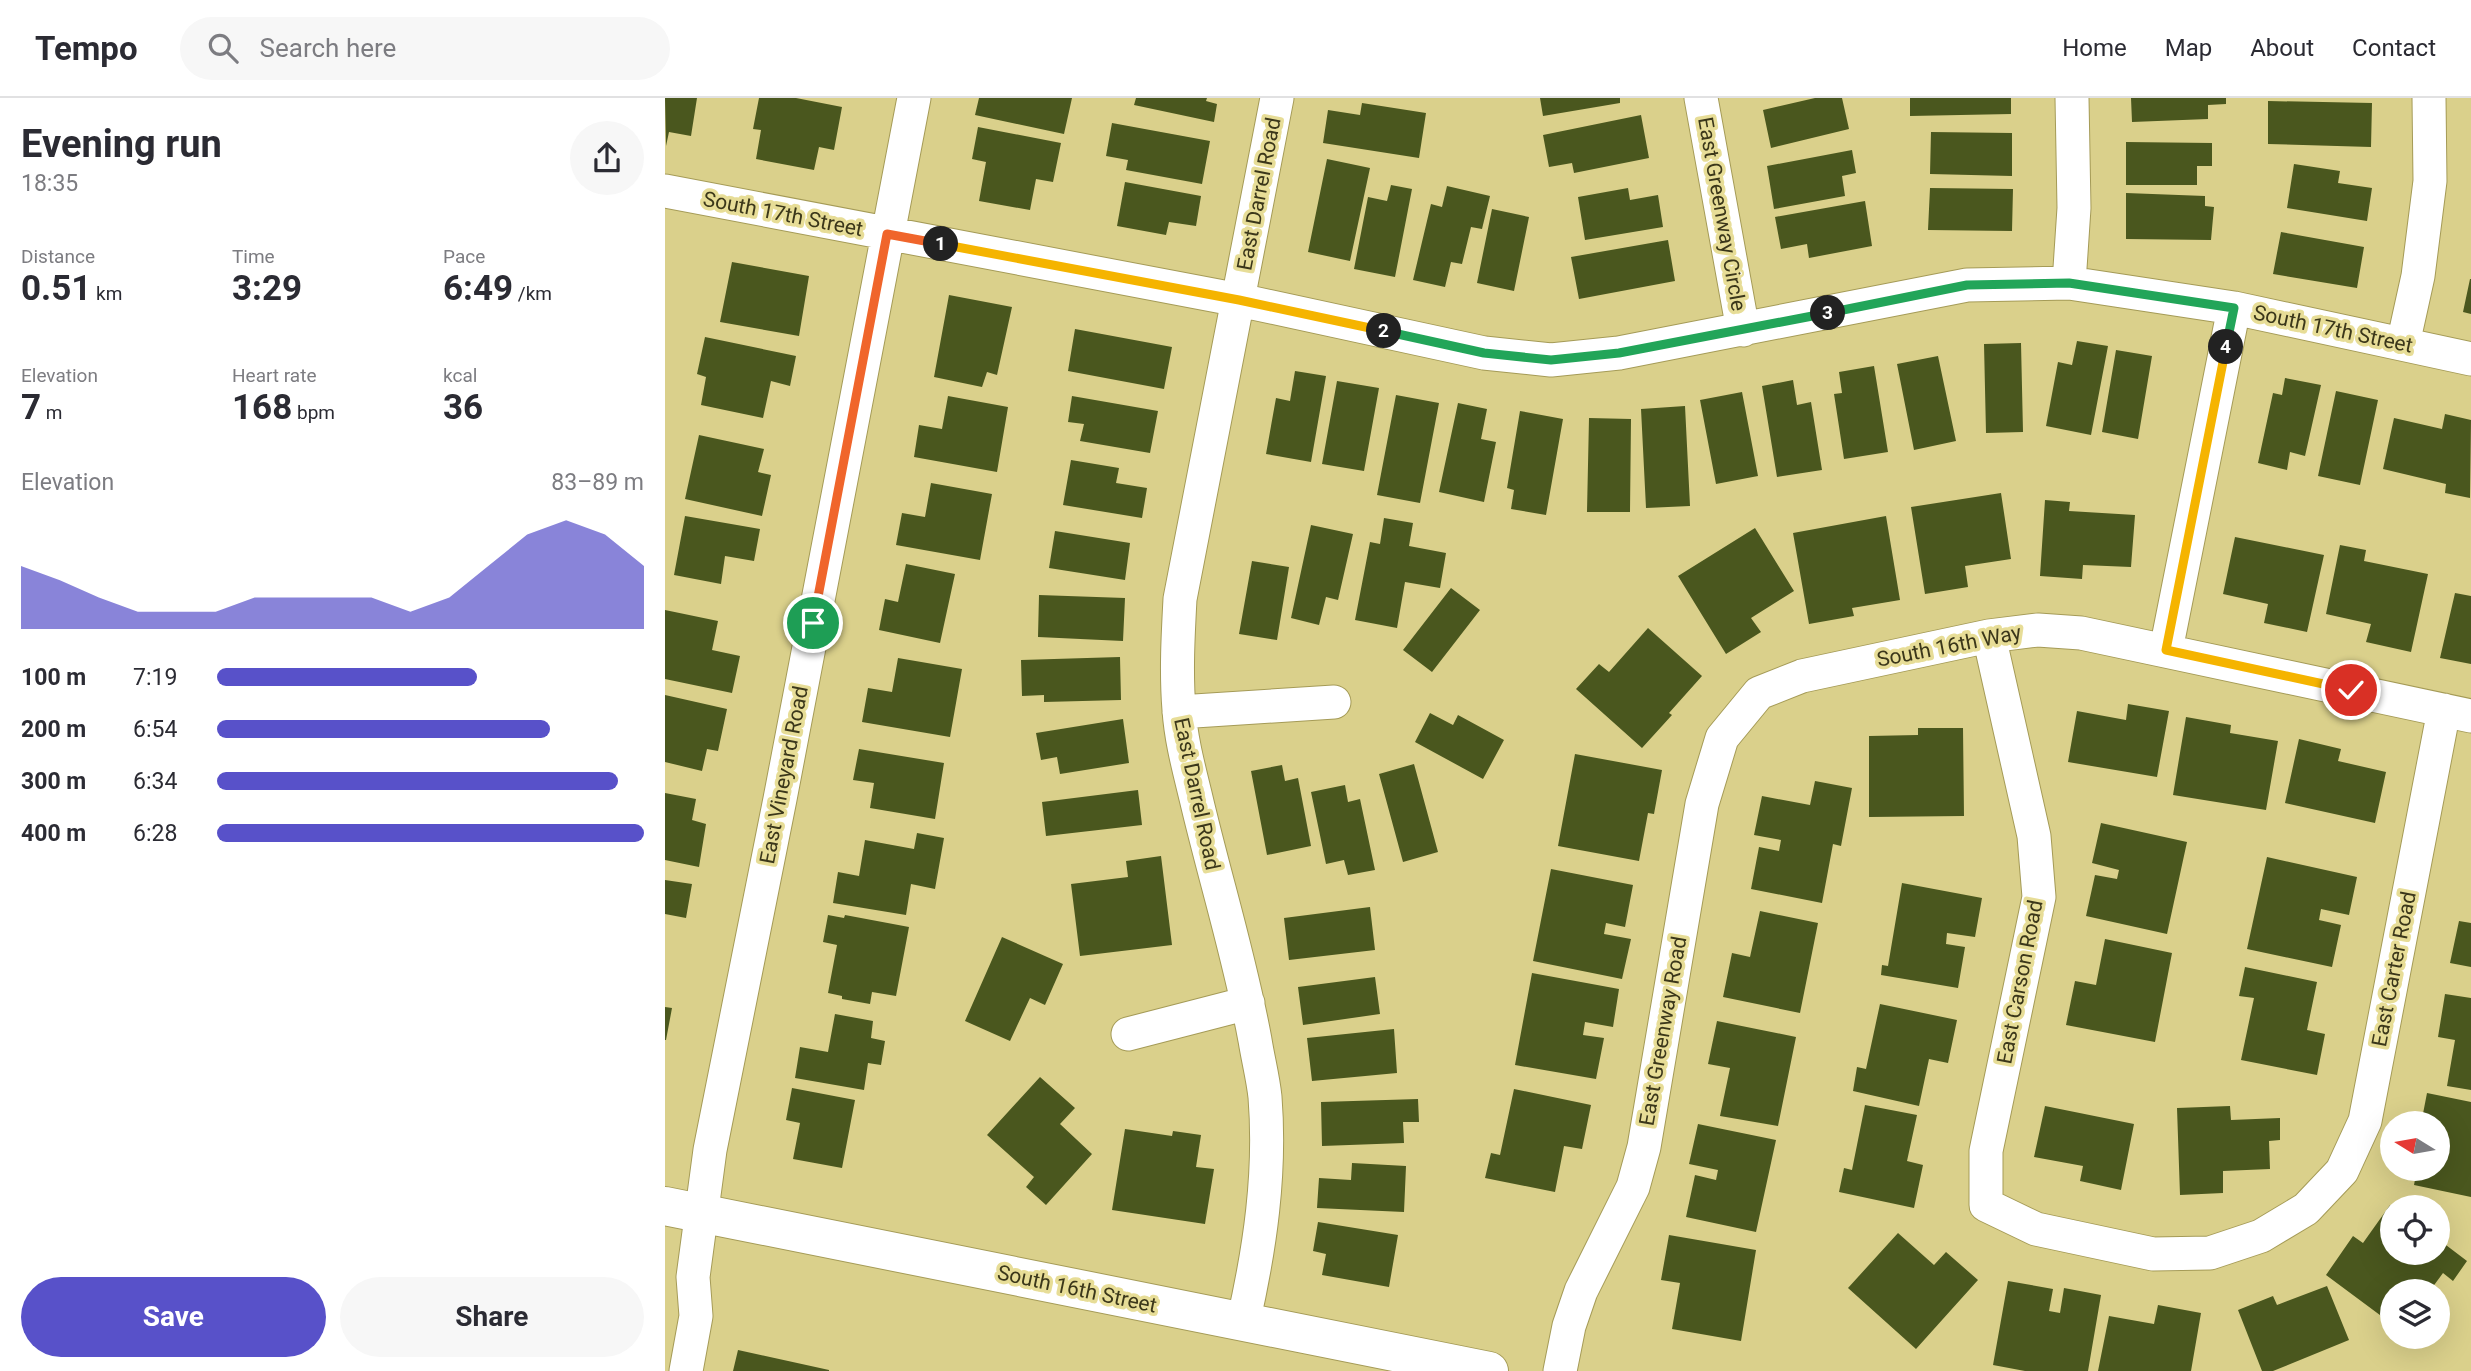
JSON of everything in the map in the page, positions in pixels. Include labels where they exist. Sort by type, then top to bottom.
[{"type":"main road","name":"South 16th Street","points":[[683,1209],[1489,1371]]},
{"type":"street","name":"East Vineyard Road","points":[[686,1371],[696,1316],[683,1209],[710,1150],[783,786],[913,98]]},
{"type":"street","name":"East Darrel Road","points":[[1243,1322],[1262,1231],[1267,1167],[1265,1096],[1248,1003],[1186,754],[1179,712],[1177,659],[1180,599],[1277,98]]},
{"type":"street","name":"East Greenway Circle","points":[[1701,98],[1743,330]]},
{"type":"street","points":[[2069,283],[2074,208],[2072,98]]},
{"type":"street","points":[[2403,344],[2418,276],[2430,181],[2429,98]]},
{"type":"street","name":"South 17th Street","points":[[665,191],[1239,300],[1484,353],[1551,360],[1619,353],[1967,285],[2069,283],[2234,308],[2471,359]]},
{"type":"street","points":[[2166,650],[2234,308]]},
{"type":"street","name":"South 16th Way","points":[[1759,693],[1802,676],[1989,636],[2038,630],[2071,632],[2166,650],[2457,713]]},
{"type":"street","name":"East Carson Road","points":[[1986,1205],[1986,1151],[2039,897],[2034,836],[1989,636]]},
{"type":"street","name":"East Greenway Road","points":[[1560,1371],[1569,1325],[1581,1291],[1633,1187],[1644,1147],[1702,804],[1722,738],[1759,693]]},
{"type":"street","points":[[1179,712],[1334,702]]},
{"type":"street","name":"East Carter Road","points":[[1986,1205],[2036,1229],[2153,1254],[2210,1253],[2261,1236],[2306,1209],[2342,1171],[2365,1121],[2457,713]]},
{"type":"street","points":[[1128,1034],[1248,1003]]},
{"type":"building","points":[[665,98],[697,98],[691,136],[669,132],[666,146]]},
{"type":"building","points":[[759,98],[796,98],[842,107],[834,150],[819,147],[814,170],[756,159],[761,130],[753,129]]},
{"type":"building","points":[[979,98],[1072,98],[1064,134],[975,115]]},
{"type":"building","points":[[1136,98],[1207,98],[1206,101],[1217,104],[1214,122],[1134,105]]},
{"type":"building","points":[[1540,98],[1620,98],[1620,103],[1543,116]]},
{"type":"building","points":[[1815,98],[1842,98],[1849,129],[1771,148],[1763,110]]},
{"type":"building","points":[[1910,98],[2011,98],[2011,114],[1910,116]]},
{"type":"building","points":[[2131,98],[2226,98],[2226,104],[2208,105],[2208,119],[2132,122]]},
{"type":"building","points":[[2268,101],[2372,103],[2371,147],[2268,144]]},
{"type":"building","points":[[1362,103],[1426,113],[1419,158],[1323,143],[1328,110],[1360,115]]},
{"type":"building","points":[[1641,115],[1649,158],[1574,173],[1572,163],[1549,167],[1543,135]]},
{"type":"building","points":[[1112,123],[1210,141],[1202,184],[1126,170],[1128,160],[1106,156]]},
{"type":"building","points":[[978,127],[1061,143],[1053,182],[1036,179],[1030,210],[979,201],[986,162],[972,159]]},
{"type":"building","points":[[1931,132],[2012,133],[2012,176],[1930,174]]},
{"type":"building","points":[[2126,142],[2212,143],[2212,166],[2197,166],[2197,185],[2126,185]]},
{"type":"building","points":[[1852,150],[1856,173],[1842,176],[1845,196],[1774,209],[1767,166]]},
{"type":"building","points":[[1327,159],[1370,168],[1350,261],[1308,252]]},
{"type":"building","points":[[2294,164],[2340,171],[2338,183],[2372,188],[2367,221],[2287,208]]},
{"type":"building","points":[[1125,182],[1201,196],[1196,226],[1169,222],[1166,235],[1117,226]]},
{"type":"building","points":[[1391,185],[1412,189],[1395,277],[1354,269],[1368,197],[1387,201]]},
{"type":"building","points":[[1447,186],[1490,196],[1482,229],[1471,227],[1462,264],[1451,262],[1445,287],[1413,280],[1431,204],[1442,207]]},
{"type":"building","points":[[1628,188],[1630,200],[1658,195],[1663,227],[1585,240],[1578,197]]},
{"type":"building","points":[[1930,188],[2013,189],[2012,231],[1928,230]]},
{"type":"building","points":[[2126,193],[2205,196],[2205,206],[2214,207],[2211,240],[2126,239]]},
{"type":"building","points":[[1865,201],[1872,246],[1809,258],[1807,244],[1781,249],[1775,217]]},
{"type":"building","points":[[1492,209],[1529,217],[1514,291],[1477,283]]},
{"type":"building","points":[[2281,232],[2364,247],[2357,288],[2273,274]]},
{"type":"building","points":[[1668,240],[1675,281],[1579,299],[1571,257]]},
{"type":"building","points":[[732,262],[809,276],[799,336],[720,322]]},
{"type":"building","points":[[2471,279],[2471,314],[2463,312]]},
{"type":"building","points":[[949,295],[1012,307],[997,375],[987,372],[982,387],[934,377]]},
{"type":"building","points":[[1075,329],[1172,347],[1164,389],[1068,371]]},
{"type":"building","points":[[705,337],[796,356],[790,386],[771,381],[763,418],[701,405],[706,377],[697,374]]},
{"type":"building","points":[[2077,341],[2108,346],[2091,435],[2046,426],[2058,362],[2072,365]]},
{"type":"building","points":[[2021,343],[2023,432],[1986,433],[1984,344]]},
{"type":"building","points":[[2116,350],[2152,356],[2138,439],[2102,432]]},
{"type":"building","points":[[1938,356],[1956,441],[1914,450],[1897,364]]},
{"type":"building","points":[[1874,366],[1888,452],[1844,459],[1834,394],[1842,393],[1839,372]]},
{"type":"building","points":[[1295,371],[1326,376],[1311,462],[1266,454],[1276,398],[1290,401]]},
{"type":"building","points":[[2285,378],[2321,385],[2305,456],[2290,452],[2287,470],[2258,463],[2273,393],[2282,395]]},
{"type":"building","points":[[1793,380],[1797,405],[1811,402],[1822,470],[1777,477],[1762,386]]},
{"type":"building","points":[[1337,381],[1379,388],[1364,471],[1322,464]]},
{"type":"building","points":[[2336,391],[2378,400],[2360,485],[2318,476]]},
{"type":"building","points":[[1742,392],[1758,476],[1716,484],[1700,400]]},
{"type":"building","points":[[1396,395],[1439,403],[1420,503],[1377,495]]},
{"type":"building","points":[[948,396],[1008,407],[997,472],[914,457],[919,425],[942,429]]},
{"type":"building","points":[[1072,396],[1158,411],[1150,453],[1080,441],[1084,424],[1068,422]]},
{"type":"building","points":[[1458,403],[1487,409],[1481,439],[1496,442],[1484,502],[1439,492]]},
{"type":"building","points":[[1685,406],[1690,506],[1646,508],[1641,409]]},
{"type":"building","points":[[1520,411],[1563,419],[1546,515],[1511,509],[1514,490],[1507,488]]},
{"type":"building","points":[[2445,414],[2471,420],[2470,498],[2445,493],[2446,484],[2383,469],[2394,418],[2442,429]]},
{"type":"building","points":[[1589,418],[1631,419],[1630,512],[1587,512]]},
{"type":"building","points":[[699,435],[764,449],[758,472],[771,475],[762,516],[685,499]]},
{"type":"building","points":[[1071,460],[1119,468],[1116,483],[1147,488],[1142,518],[1063,505]]},
{"type":"building","points":[[931,483],[992,494],[980,560],[896,545],[902,513],[925,517]]},
{"type":"building","points":[[2001,493],[2011,559],[1965,566],[1968,587],[1925,594],[1911,507]]},
{"type":"building","points":[[2045,500],[2070,502],[2069,511],[2135,515],[2131,567],[2083,565],[2082,579],[2040,576]]},
{"type":"building","points":[[685,516],[760,529],[754,561],[725,556],[721,584],[674,575]]},
{"type":"building","points":[[1886,516],[1900,600],[1852,608],[1854,616],[1809,624],[1793,533]]},
{"type":"building","points":[[1384,518],[1413,523],[1409,546],[1446,553],[1440,588],[1405,582],[1397,628],[1355,620],[1370,542],[1380,544]]},
{"type":"building","points":[[1311,525],[1353,534],[1338,600],[1326,597],[1319,625],[1291,618]]},
{"type":"building","points":[[1755,528],[1794,591],[1751,618],[1761,632],[1726,654],[1678,576]]},
{"type":"building","points":[[1055,531],[1130,543],[1125,580],[1049,568]]},
{"type":"building","points":[[2235,537],[2324,555],[2307,632],[2264,623],[2268,604],[2223,594]]},
{"type":"building","points":[[2340,545],[2366,550],[2364,561],[2428,574],[2411,652],[2366,642],[2371,624],[2326,614]]},
{"type":"building","points":[[1252,561],[1289,567],[1277,640],[1239,634]]},
{"type":"building","points":[[906,564],[955,574],[940,643],[879,630],[885,599],[898,602]]},
{"type":"building","points":[[1451,588],[1480,610],[1432,672],[1403,650]]},
{"type":"building","points":[[2455,593],[2471,596],[2471,664],[2440,658]]},
{"type":"building","points":[[1039,595],[1125,598],[1123,641],[1038,637]]},
{"type":"building","points":[[665,610],[718,621],[712,650],[740,656],[732,693],[665,679]]},
{"type":"building","points":[[1648,628],[1702,676],[1642,748],[1576,689],[1599,664],[1609,672]]},
{"type":"building","points":[[1120,657],[1121,700],[1044,702],[1044,695],[1022,696],[1021,660]]},
{"type":"building","points":[[898,658],[962,669],[950,737],[862,722],[868,688],[892,692]]},
{"type":"building","points":[[665,695],[727,709],[718,751],[707,749],[702,771],[665,762]]},
{"type":"building","points":[[2128,704],[2169,711],[2157,777],[2068,762],[2077,711],[2126,720]]},
{"type":"building","points":[[1430,713],[1453,725],[1458,715],[1504,740],[1483,779],[1415,742]]},
{"type":"building","points":[[2186,717],[2231,725],[2230,733],[2278,741],[2266,810],[2173,795]]},
{"type":"building","points":[[1123,719],[1129,763],[1060,774],[1057,757],[1041,760],[1036,733]]},
{"type":"building","points":[[1918,728],[1963,728],[1964,816],[1869,817],[1869,736],[1918,735]]},
{"type":"building","points":[[2299,739],[2341,749],[2338,761],[2386,772],[2375,823],[2285,803]]},
{"type":"building","points":[[859,749],[944,763],[935,819],[870,808],[874,783],[853,780]]},
{"type":"building","points":[[1575,754],[1662,770],[1654,814],[1648,813],[1639,861],[1558,846]]},
{"type":"building","points":[[1414,764],[1438,852],[1403,862],[1379,774]]},
{"type":"building","points":[[1282,765],[1285,781],[1298,778],[1311,846],[1267,855],[1251,771]]},
{"type":"building","points":[[1815,781],[1852,788],[1841,846],[1833,844],[1822,903],[1751,889],[1759,847],[1779,851],[1781,840],[1754,835],[1762,796],[1810,805]]},
{"type":"building","points":[[1345,785],[1348,802],[1360,799],[1375,870],[1348,875],[1344,860],[1326,864],[1311,792]]},
{"type":"building","points":[[1138,790],[1142,825],[1046,836],[1042,802]]},
{"type":"building","points":[[665,793],[696,799],[692,820],[706,824],[699,867],[665,860]]},
{"type":"building","points":[[2101,823],[2187,842],[2167,934],[2086,916],[2095,875],[2117,879],[2119,870],[2092,863]]},
{"type":"building","points":[[917,833],[944,838],[935,889],[911,884],[906,915],[833,903],[838,872],[859,876],[865,840],[914,849]]},
{"type":"building","points":[[1161,856],[1172,945],[1080,956],[1071,884],[1128,877],[1126,861]]},
{"type":"building","points":[[2267,857],[2357,877],[2349,915],[2321,909],[2319,920],[2341,925],[2332,967],[2247,949]]},
{"type":"building","points":[[1551,869],[1633,885],[1625,927],[1606,923],[1604,934],[1631,939],[1622,979],[1533,961]]},
{"type":"building","points":[[665,880],[692,884],[686,918],[665,914]]},
{"type":"building","points":[[1902,883],[1982,898],[1975,937],[1947,933],[1946,944],[1965,947],[1958,988],[1881,975],[1882,965],[1888,966]]},
{"type":"building","points":[[1370,907],[1375,950],[1289,960],[1284,918]]},
{"type":"building","points":[[1760,911],[1818,923],[1800,1013],[1723,997],[1732,953],[1750,957]]},
{"type":"building","points":[[828,915],[844,918],[845,915],[909,927],[896,996],[872,992],[870,1004],[842,999],[842,996],[828,993],[837,945],[823,942]]},
{"type":"building","points":[[2459,921],[2471,923],[2471,967],[2450,963]]},
{"type":"building","points":[[1002,937],[1063,964],[1045,1005],[1030,998],[1010,1041],[965,1021]]},
{"type":"building","points":[[2105,939],[2172,953],[2155,1042],[2066,1025],[2075,981],[2096,985]]},
{"type":"building","points":[[2245,967],[2317,982],[2307,1030],[2325,1034],[2317,1075],[2241,1060],[2254,998],[2239,996]]},
{"type":"building","points":[[1532,973],[1619,989],[1613,1027],[1585,1022],[1583,1035],[1604,1038],[1596,1079],[1515,1065]]},
{"type":"building","points":[[1375,977],[1380,1014],[1303,1025],[1298,987]]},
{"type":"building","points":[[2445,994],[2471,998],[2471,1090],[2447,1086],[2455,1040],[2438,1037]]},
{"type":"building","points":[[1880,1004],[1957,1020],[1948,1063],[1929,1059],[1919,1106],[1853,1091],[1857,1067],[1866,1069]]},
{"type":"building","points":[[665,1007],[672,1008],[666,1040],[665,1040]]},
{"type":"building","points":[[835,1014],[873,1021],[871,1038],[885,1041],[881,1065],[868,1063],[864,1090],[795,1078],[800,1047],[828,1052]]},
{"type":"building","points":[[1717,1021],[1796,1037],[1778,1126],[1720,1116],[1730,1068],[1708,1064]]},
{"type":"building","points":[[1394,1029],[1397,1073],[1312,1081],[1307,1038]]},
{"type":"building","points":[[1040,1077],[1075,1108],[1060,1124],[1092,1154],[1046,1205],[1026,1187],[1034,1177],[987,1135]]},
{"type":"building","points":[[792,1088],[855,1100],[842,1168],[793,1159],[800,1123],[786,1120]]},
{"type":"building","points":[[1514,1089],[1591,1105],[1582,1149],[1564,1146],[1555,1192],[1485,1178],[1491,1153],[1500,1155]]},
{"type":"building","points":[[2427,1093],[2471,1102],[2471,1197],[2414,1185],[2415,1181],[2450,1181],[2450,1111],[2424,1111]]},
{"type":"building","points":[[1418,1099],[1419,1122],[1403,1122],[1404,1143],[1322,1146],[1321,1102]]},
{"type":"building","points":[[1865,1105],[1917,1115],[1907,1161],[1923,1165],[1914,1208],[1839,1192],[1844,1168],[1852,1170]]},
{"type":"building","points":[[2045,1106],[2134,1124],[2121,1190],[2080,1181],[2083,1166],[2034,1157]]},
{"type":"building","points":[[2230,1106],[2231,1120],[2280,1118],[2280,1140],[2269,1141],[2270,1169],[2223,1171],[2223,1193],[2180,1195],[2177,1108]]},
{"type":"building","points":[[1698,1124],[1776,1140],[1756,1232],[1686,1217],[1695,1175],[1716,1180],[1718,1170],[1689,1164]]},
{"type":"building","points":[[1125,1129],[1172,1136],[1173,1131],[1201,1135],[1196,1167],[1214,1169],[1205,1224],[1112,1210]]},
{"type":"building","points":[[1352,1163],[1406,1166],[1404,1212],[1317,1208],[1319,1178],[1351,1180]]},
{"type":"building","points":[[2380,1219],[2380,1265],[2450,1265],[2450,1248],[2467,1261],[2453,1281],[2443,1273],[2439,1279],[2380,1279],[2380,1315],[2326,1275],[2353,1236],[2363,1243]]},
{"type":"building","points":[[1318,1222],[1398,1235],[1389,1287],[1322,1275],[1326,1254],[1313,1251]]},
{"type":"building","points":[[1898,1233],[1934,1265],[1946,1252],[1978,1280],[1916,1349],[1848,1288]]},
{"type":"building","points":[[1669,1235],[1756,1250],[1741,1341],[1672,1329],[1680,1283],[1661,1280]]},
{"type":"building","points":[[2008,1281],[2053,1289],[2049,1311],[2060,1313],[2064,1288],[2101,1295],[2088,1371],[2025,1371],[1993,1365]]},
{"type":"building","points":[[2327,1286],[2349,1340],[2273,1371],[2262,1371],[2238,1310],[2273,1296],[2277,1305]]},
{"type":"building","points":[[2158,1305],[2201,1313],[2191,1371],[2098,1371],[2109,1316],[2154,1324]]},
{"type":"building","points":[[738,1350],[829,1370],[829,1371],[733,1371]]},
{"type":"route","points":[[813,623],[887,234],[1239,300],[1484,353],[1551,360],[1619,353],[1967,285],[2069,283],[2234,308],[2166,650],[2351,690]]}]
